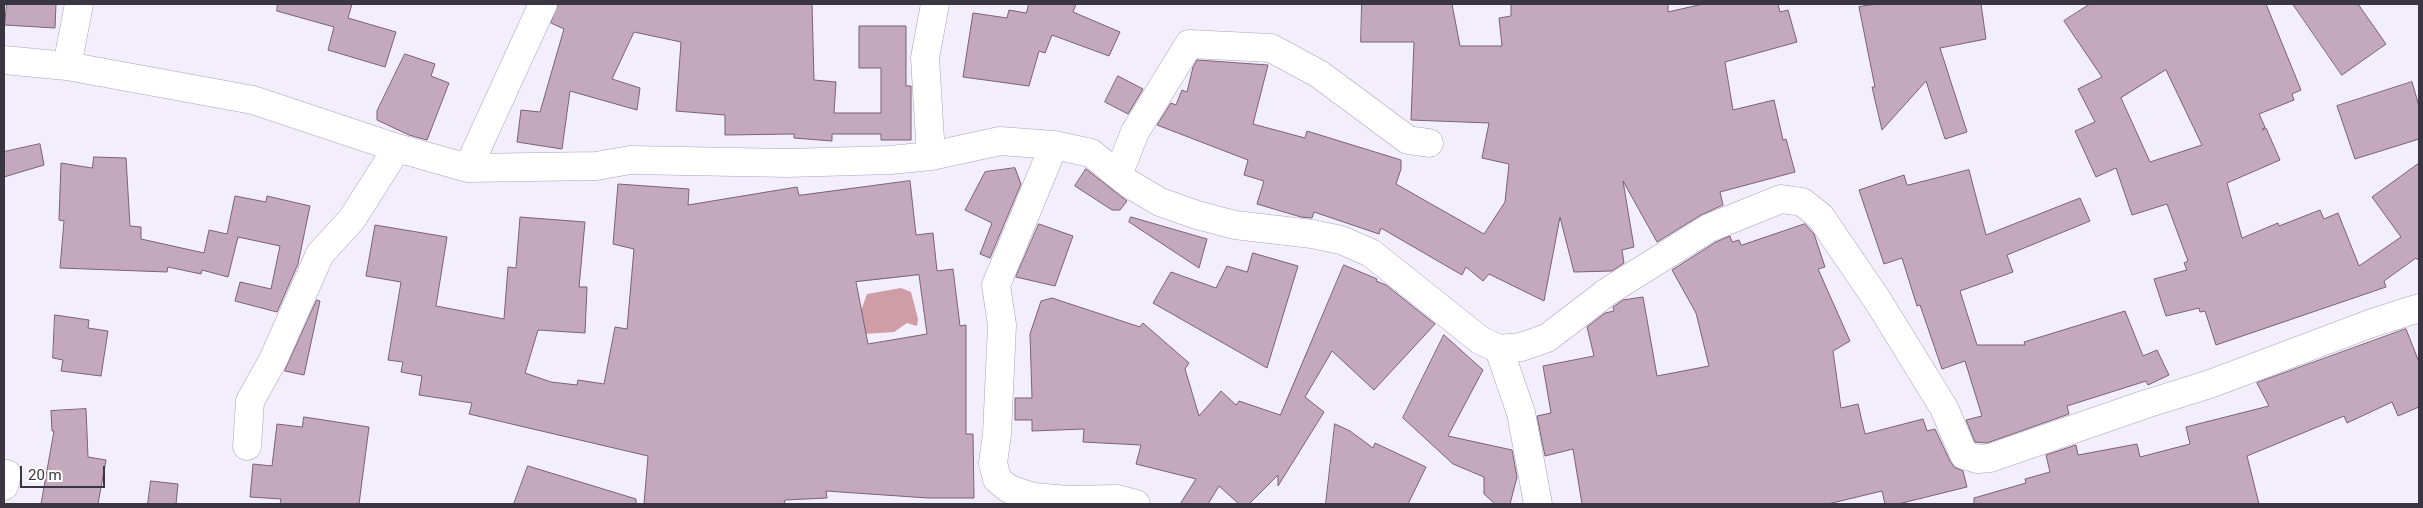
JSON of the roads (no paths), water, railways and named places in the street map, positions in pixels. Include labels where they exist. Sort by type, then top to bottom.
[{"type":"street","points":[[68,66],[79,4]]},
{"type":"street","points":[[468,168],[543,4]]},
{"type":"street","points":[[931,156],[925,58],[935,4]]},
{"type":"street","points":[[1118,175],[1135,132],[1189,44],[1270,48],[1319,74],[1408,140],[1429,143]]},
{"type":"street","points":[[4,60],[68,66],[253,100],[397,148],[468,168],[596,166],[630,160],[811,162],[890,160],[931,156],[1000,141],[1054,145],[1091,153],[1118,175],[1160,202],[1197,215],[1235,225],[1312,234],[1341,240],[1371,253],[1480,340],[1499,349],[1521,347],[1547,338],[1607,292],[1709,228],[1781,198],[1802,202],[1820,216],[1878,301],[1944,408],[1964,455],[1978,459],[1990,458],[2210,384],[2372,323],[2419,308]]},
{"type":"street","points":[[1054,145],[996,285],[1002,325],[997,434],[993,463],[997,479],[1008,489],[1033,497],[1068,500],[1117,499],[1136,504]]},
{"type":"street","points":[[247,446],[250,401],[272,360],[320,254],[352,219],[397,148]]},
{"type":"street","points":[[1499,349],[1521,413],[1538,504]]}]
